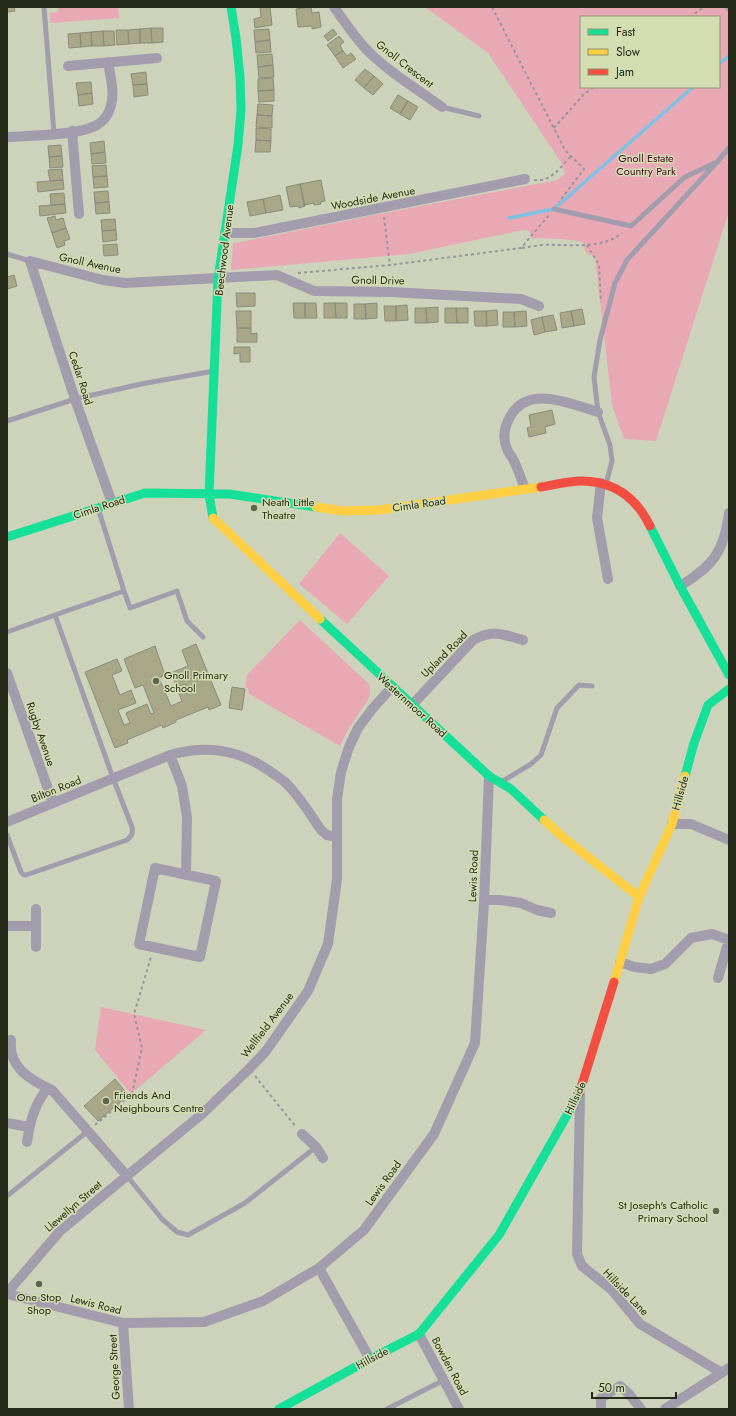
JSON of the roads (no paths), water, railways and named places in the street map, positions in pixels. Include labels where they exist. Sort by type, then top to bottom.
[{"type":"street","name":"Beechwood Avenue","points":[[209,494],[218,279],[238,145],[240,110],[240,77],[231,7]]},
{"type":"street","name":"Gnoll Crescent","points":[[334,7],[356,38],[368,51],[394,73],[442,107]]},
{"type":"street","points":[[68,66],[157,58]]},
{"type":"street","points":[[7,137],[72,131],[96,125],[107,114],[112,104],[108,62]]},
{"type":"street","points":[[72,131],[79,214]]},
{"type":"street","name":"Woodside Avenue","points":[[225,233],[254,233],[525,179]]},
{"type":"street","name":"Gnoll Avenue","points":[[30,261],[103,280],[125,282],[218,279]]},
{"type":"street","name":"Cedar Road","points":[[30,261],[75,399],[112,503]]},
{"type":"street","name":"Gnoll Drive","points":[[218,279],[277,275],[314,291],[391,292],[521,299],[539,306]]},
{"type":"street","points":[[525,488],[507,449],[504,437],[506,424],[512,412],[521,403],[533,399],[545,398],[557,399],[598,412]]},
{"type":"street","name":"Cimla Road","points":[[7,537],[145,493],[229,494],[343,511],[378,510],[581,481],[603,483],[631,498],[643,512],[680,586],[729,675]]},
{"type":"street","points":[[603,483],[597,518],[608,579]]},
{"type":"street","name":"Westernmoor Road","points":[[209,494],[212,517],[392,687],[489,776],[511,789],[565,839],[639,897]]},
{"type":"street","points":[[680,586],[698,575],[714,560],[724,542],[729,513]]},
{"type":"street","name":"Upland Road","points":[[412,705],[473,640],[484,634],[496,633],[523,640]]},
{"type":"street","name":"Rugby Avenue","points":[[7,673],[53,803]]},
{"type":"street","name":"Wellfield Avenue","points":[[127,1176],[202,1114],[249,1069],[266,1051],[308,991],[328,944],[337,879],[337,799],[341,772],[349,747],[358,728],[373,708],[392,687]]},
{"type":"street","name":"Hillside","points":[[279,1409],[370,1359],[420,1334],[499,1235],[580,1093],[639,897],[672,824],[694,743],[708,705],[729,689]]},
{"type":"street","points":[[113,778],[170,755],[184,751],[205,749],[223,751],[244,757],[265,768],[286,783],[321,830],[327,835],[337,837]]},
{"type":"street","points":[[170,755],[182,786],[187,817],[186,875]]},
{"type":"street","name":"Lewis Road","points":[[7,1294],[123,1323],[204,1322],[263,1301],[319,1268],[364,1230],[434,1134],[475,1042],[484,900],[489,776]]},
{"type":"street","name":"Bilton Road","points":[[7,822],[113,778]]},
{"type":"street","points":[[672,824],[691,824],[729,840]]},
{"type":"street","points":[[156,868],[186,875],[216,881],[200,957],[139,944],[156,868]]},
{"type":"street","points":[[484,900],[500,900],[521,903],[537,910],[551,913]]},
{"type":"street","points":[[36,909],[36,947]]},
{"type":"street","points":[[7,926],[36,926]]},
{"type":"street","points":[[620,962],[634,967],[651,969],[665,964],[691,938],[712,934],[729,940],[718,978]]},
{"type":"street","points":[[11,1040],[10,1049],[14,1061],[23,1072],[35,1082],[52,1090],[127,1176]]},
{"type":"street","points":[[27,1142],[38,1101],[46,1090],[52,1090]]},
{"type":"street","name":"Hillside Lane","points":[[580,1093],[576,1254],[582,1266],[611,1290],[640,1324],[725,1370]]},
{"type":"street","points":[[7,1123],[30,1127]]},
{"type":"street","points":[[302,1134],[316,1147],[323,1158]]},
{"type":"street","name":"Llewellyn Street","points":[[7,1294],[60,1232],[127,1176]]},
{"type":"street","points":[[319,1268],[370,1359]]},
{"type":"street","name":"George Street","points":[[123,1323],[128,1409]]},
{"type":"street","name":"Bowden Road","points":[[420,1334],[459,1409]]},
{"type":"street","points":[[665,1409],[725,1370]]},
{"type":"street","points":[[601,1409],[601,1398],[620,1386],[629,1394],[641,1409]]},
{"type":"lane","points":[[44,7],[54,133]]},
{"type":"lane","name":"Gnoll Crescent","points":[[442,107],[479,116]]},
{"type":"lane","points":[[603,483],[612,461],[610,445],[598,412],[594,377],[600,340],[615,283],[627,260],[729,148]]},
{"type":"lane","points":[[554,209],[631,226],[684,177],[717,162]]},
{"type":"lane","name":"Gnoll Avenue","points":[[7,254],[30,261]]},
{"type":"lane","points":[[7,421],[75,399],[141,384],[214,372]]},
{"type":"lane","points":[[98,507],[130,608],[177,591],[187,621],[203,637]]},
{"type":"lane","points":[[7,632],[124,591]]},
{"type":"lane","points":[[7,835],[21,872],[26,875],[127,840],[131,837],[133,832],[55,615]]},
{"type":"lane","points":[[500,783],[531,764],[541,755],[557,708],[579,685],[592,686]]},
{"type":"lane","points":[[7,1196],[88,1131]]},
{"type":"lane","points":[[127,1176],[162,1218],[177,1232],[188,1235],[245,1203],[316,1147]]},
{"type":"lane","points":[[387,1409],[444,1380]]},
{"type":"waterway","points":[[720,63],[729,56]]},
{"type":"waterway","points":[[509,218],[554,209],[692,88]]},
{"type":"place","name":"Neath Little Theatre","points":[[254,508]]},
{"type":"place","name":"Gnoll Primary School","points":[[156,681]]},
{"type":"place","name":"Friends And Neighbours Centre","points":[[106,1101]]},
{"type":"place","name":"St Joseph's Catholic Primary School","points":[[716,1211]]},
{"type":"place","name":"One Stop Shop","points":[[39,1284]]},
{"type":"park label","name":"Gnoll Estate Country Park","points":[[646,164]]}]
